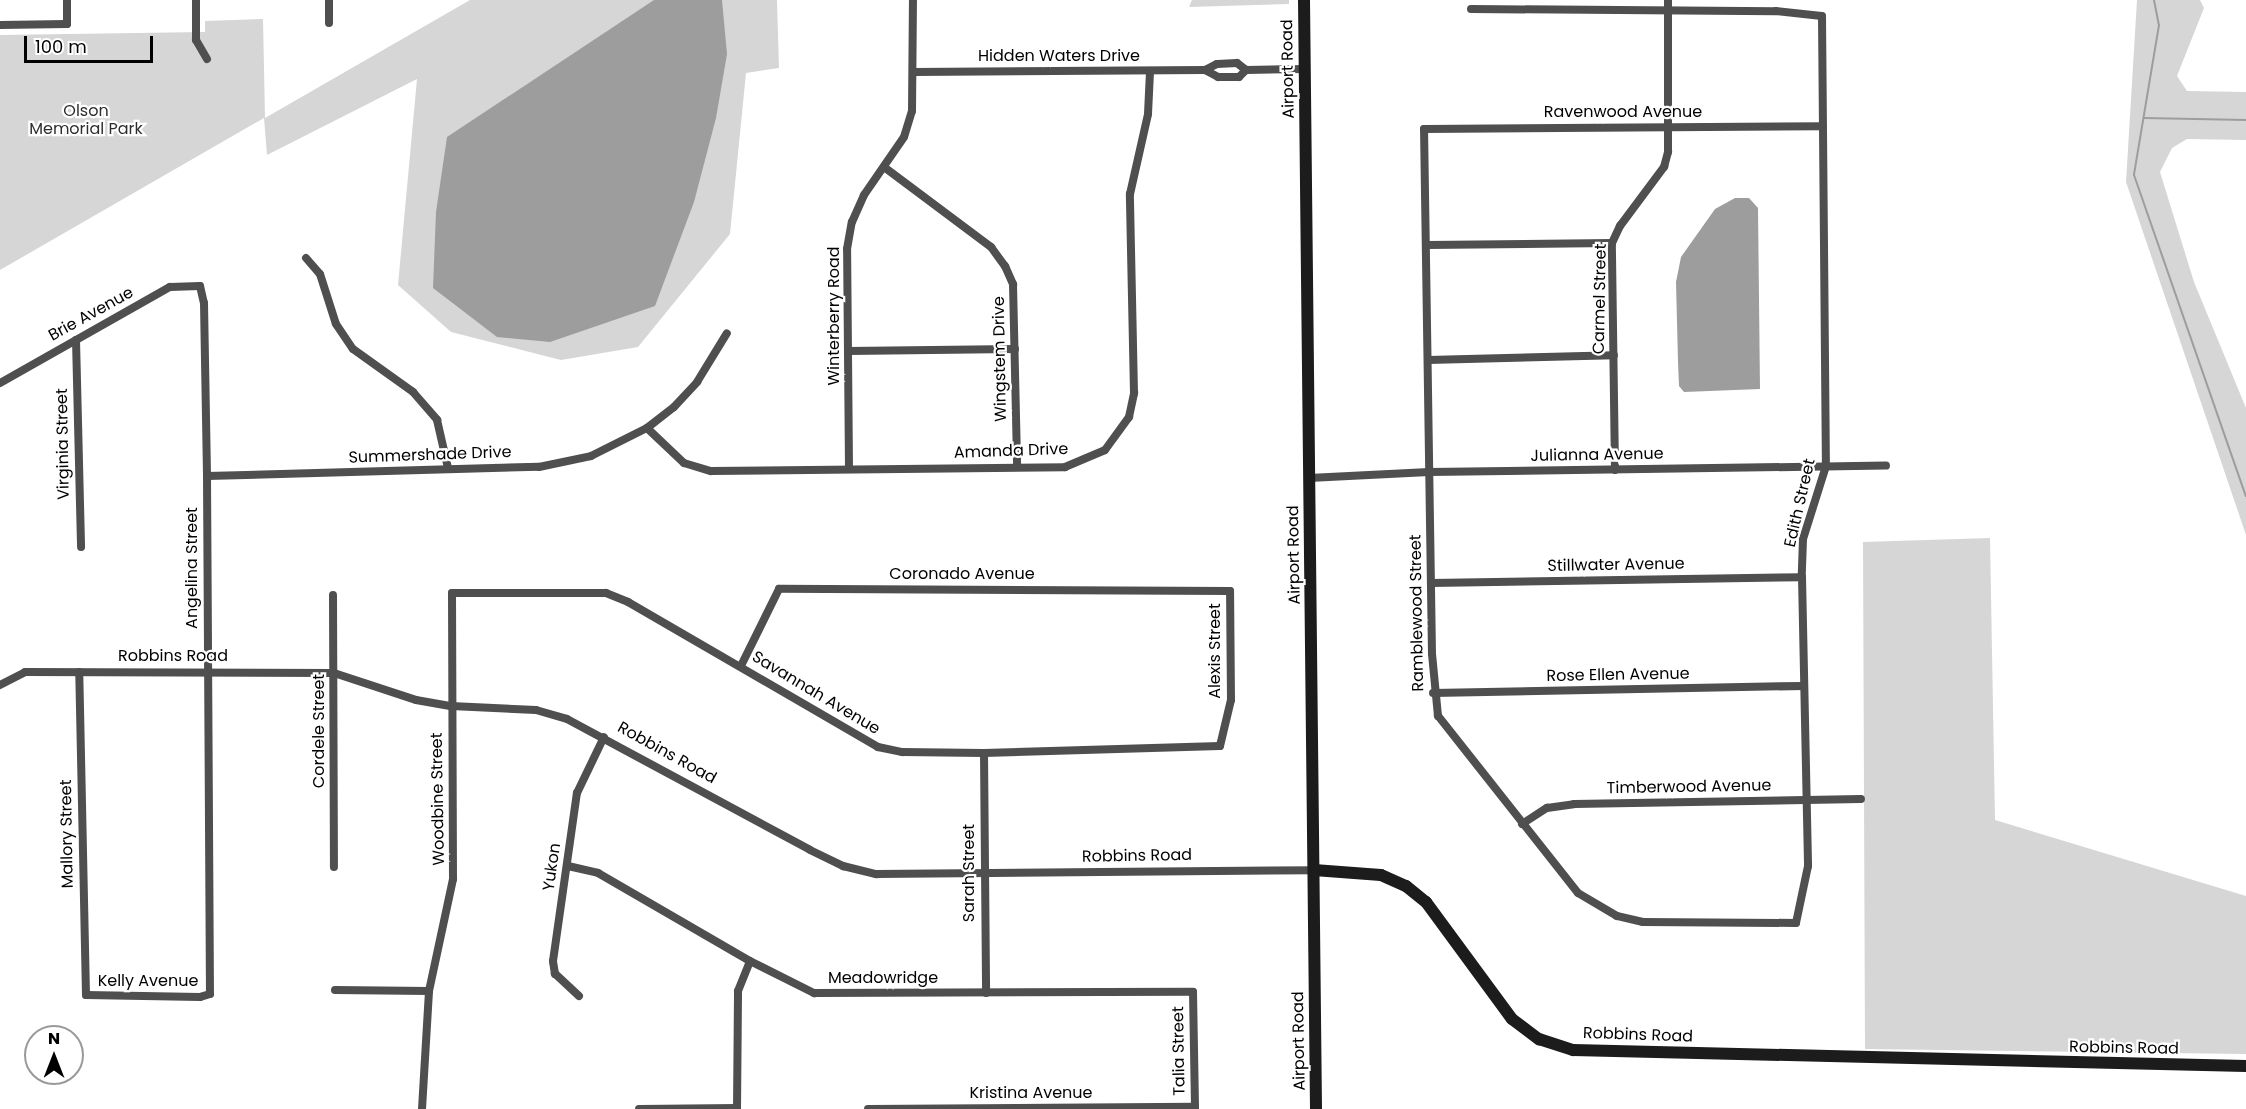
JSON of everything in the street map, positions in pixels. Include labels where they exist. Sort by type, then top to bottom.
[{"type":"main road","name":"Airport Road","points":[[1304,0],[1316,1109]]},
{"type":"main road","name":"Robbins Road","points":[[1314,870],[1381,875],[1406,886],[1426,902],[1512,1019],[1539,1039],[1573,1050],[2246,1066]]},
{"type":"street","points":[[0,24],[67,24],[67,0]]},
{"type":"street","points":[[196,0],[196,40],[207,60]]},
{"type":"street","points":[[329,0],[329,23]]},
{"type":"street","name":"Winterberry Road","points":[[849,468],[847,249],[852,222],[904,137],[912,111],[913,0]]},
{"type":"street","points":[[1471,9],[1668,5]]},
{"type":"street","name":"Edith Street","points":[[1668,5],[1822,16],[1826,466],[1803,539],[1808,866],[1796,923]]},
{"type":"street","name":"Carmel Street","points":[[1615,470],[1612,243],[1620,226],[1664,166],[1669,127],[1668,5]]},
{"type":"street","name":"Hidden Waters Drive","points":[[913,72],[1205,70],[1216,64],[1237,63],[1246,70],[1305,69]]},
{"type":"street","name":"Hidden Waters Drive","points":[[1205,70],[1218,77],[1239,77],[1246,70]]},
{"type":"street","name":"Amanda Drive","points":[[647,428],[665,449],[696,468],[1065,466],[1088,461],[1105,450],[1129,417],[1134,393],[1130,194],[1148,114],[1150,71]]},
{"type":"street","name":"Ravenwood Avenue","points":[[1424,129],[1822,126]]},
{"type":"street","name":"Ramblewood Street","points":[[1424,129],[1433,693],[1438,716],[1578,893],[1617,916],[1643,922],[1796,923]]},
{"type":"street","name":"Wingstem Drive","points":[[884,167],[991,248],[1005,266],[1013,284],[1017,467]]},
{"type":"street","points":[[1427,246],[1612,243]]},
{"type":"street","points":[[306,258],[320,274],[336,324],[353,349],[372,366],[413,392],[437,420],[448,468]]},
{"type":"street","name":"Brie Avenue","points":[[0,383],[170,287],[200,286]]},
{"type":"street","name":"Angelina Street","points":[[200,286],[204,303],[207,476],[210,994]]},
{"type":"street","name":"Summershade Drive","points":[[207,476],[539,466],[591,456],[647,428],[697,382],[728,333]]},
{"type":"street","name":"Virginia Street","points":[[76,340],[81,547]]},
{"type":"street","points":[[848,351],[1015,349]]},
{"type":"street","points":[[1428,360],[1614,355]]},
{"type":"street","name":"Julianna Avenue","points":[[1309,478],[1429,472],[1886,466]]},
{"type":"street","name":"Stillwater Avenue","points":[[1431,584],[1802,577]]},
{"type":"street","name":"Coronado Avenue","points":[[741,666],[779,589],[1230,591]]},
{"type":"street","name":"Alexis Street","points":[[1220,746],[1232,700],[1230,591]]},
{"type":"street","name":"Savannah Avenue","points":[[452,593],[606,593],[741,666],[878,747],[902,752],[984,753],[1220,746]]},
{"type":"street","name":"Woodbine Street","points":[[422,1109],[429,992],[453,879],[452,593]]},
{"type":"street","name":"Cordele Street","points":[[333,595],[334,867]]},
{"type":"street","name":"Robbins Road","points":[[0,685],[25,672],[334,673],[416,700],[452,706],[536,711],[567,719],[604,737],[843,866],[876,874],[1314,870]]},
{"type":"street","name":"Mallory Street","points":[[80,672],[86,995]]},
{"type":"street","name":"Rose Ellen Avenue","points":[[1433,693],[1804,686]]},
{"type":"street","name":"Yukon","points":[[579,996],[555,974],[553,962],[577,793],[604,737]]},
{"type":"street","name":"Sarah Street","points":[[984,753],[983,874],[986,993]]},
{"type":"street","name":"Timberwood Avenue","points":[[1522,824],[1547,808],[1574,804],[1861,799]]},
{"type":"street","name":"Meadowridge","points":[[568,866],[598,873],[750,962],[814,993],[1193,992]]},
{"type":"street","points":[[639,1109],[736,1108],[738,991],[750,962]]},
{"type":"street","points":[[335,990],[429,992]]},
{"type":"street","name":"Talia Street","points":[[1193,992],[1195,1108]]},
{"type":"street","name":"Kelly Avenue","points":[[86,995],[200,997],[210,994]]},
{"type":"street","name":"Kristina Avenue","points":[[868,1109],[1195,1108]]},
{"type":"green space","name":"Olson Memorial Park","points":[[470,0],[777,0],[779,68],[746,73],[730,234],[638,347],[561,360],[451,332],[398,285],[417,79],[267,155],[264,118],[0,270],[0,35],[205,32],[205,21],[263,19],[265,118]]},
{"type":"green space","points":[[1192,0],[1289,0],[1289,4],[1189,7]]},
{"type":"green space","points":[[2137,0],[2200,0],[2204,8],[2177,76],[2187,91],[2246,92],[2246,140],[2187,139],[2172,148],[2160,172],[2194,282],[2246,408],[2246,535],[2126,182]]},
{"type":"green space","points":[[1990,538],[1995,820],[2246,896],[2246,1054],[1865,1049],[1863,542]]},
{"type":"shaded area","points":[[654,0],[722,0],[727,54],[716,118],[694,202],[655,306],[550,342],[497,337],[433,288],[436,212],[447,137]]},
{"type":"shaded area","points":[[1735,198],[1749,198],[1758,208],[1760,389],[1684,392],[1679,386],[1676,282],[1681,257],[1715,209]]},
{"type":"waterway","points":[[2154,0],[2159,25],[2134,175],[2246,496]]},
{"type":"waterway","points":[[2144,118],[2246,120]]}]
